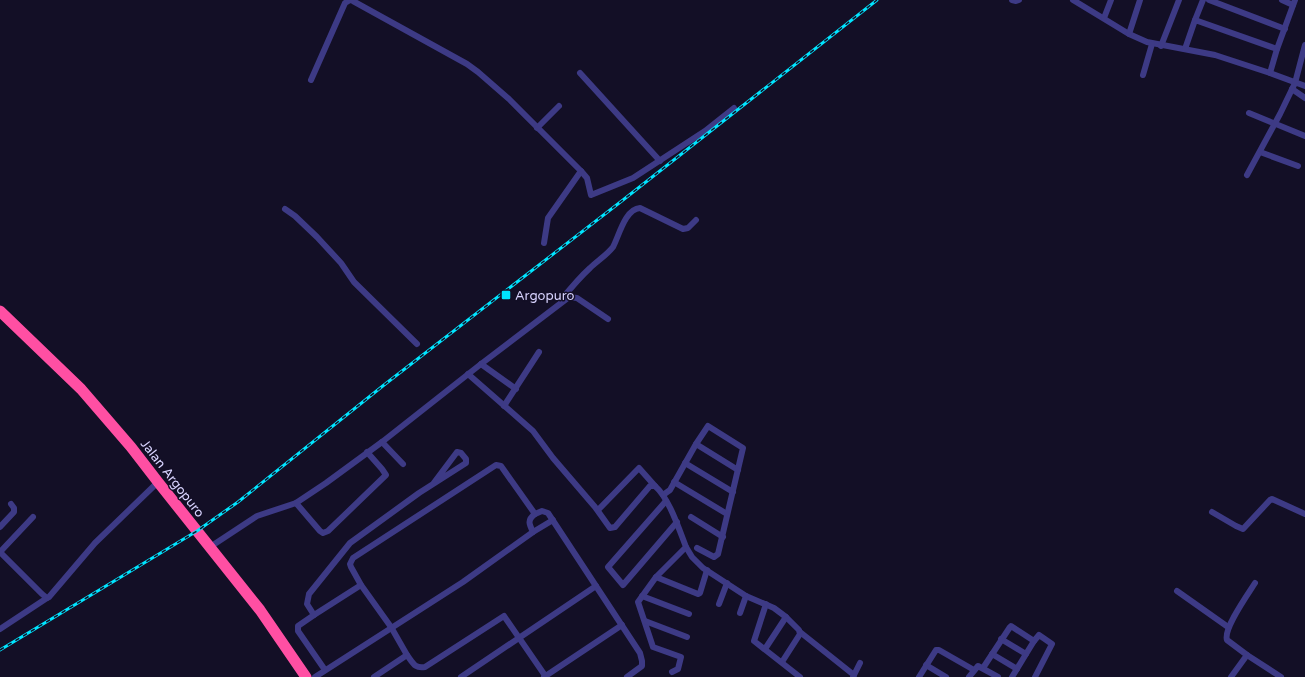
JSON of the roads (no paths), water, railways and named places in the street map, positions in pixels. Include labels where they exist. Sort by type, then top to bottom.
[{"type":"highway","name":"Jalan Argopuro","points":[[0,311],[81,388],[131,447],[260,610],[306,677]]},
{"type":"street","points":[[311,80],[345,3],[350,0],[467,64],[478,72],[509,99],[581,171],[587,178],[592,195],[633,178],[705,130],[734,108]]},
{"type":"street","points":[[1012,0],[1019,0]]},
{"type":"street","points":[[1074,0],[1128,34],[1152,44],[1184,48],[1215,55],[1305,86]]},
{"type":"street","points":[[1104,18],[1111,0]]},
{"type":"street","points":[[1128,34],[1140,0]]},
{"type":"street","points":[[1160,46],[1180,0]]},
{"type":"street","points":[[1184,48],[1202,0]]},
{"type":"street","points":[[1208,0],[1285,29]]},
{"type":"street","points":[[1270,73],[1294,2],[1282,0]]},
{"type":"street","points":[[1195,20],[1277,49]]},
{"type":"street","points":[[1143,75],[1152,44]]},
{"type":"street","points":[[1247,175],[1292,89],[1305,45]]},
{"type":"street","points":[[580,73],[660,161]]},
{"type":"street","points":[[1292,89],[1305,98]]},
{"type":"street","points":[[537,128],[559,106]]},
{"type":"street","points":[[1249,113],[1305,136]]},
{"type":"street","points":[[1260,152],[1298,166]]},
{"type":"street","points":[[544,243],[548,218],[581,171]]},
{"type":"street","points":[[552,310],[584,274],[613,247],[627,218],[634,210],[640,208],[683,229],[688,228],[696,220]]},
{"type":"street","points":[[285,209],[295,216],[317,237],[341,263],[354,282],[417,344]]},
{"type":"street","points":[[210,547],[261,514],[296,503],[326,483],[382,442],[569,297],[574,297],[608,319]]},
{"type":"street","points":[[504,406],[539,352]]},
{"type":"street","points":[[481,364],[516,389]]},
{"type":"street","points":[[468,374],[533,430],[553,458],[598,510],[610,528],[613,528],[650,486],[655,486]]},
{"type":"street","points":[[676,522],[623,585],[608,567],[670,490],[706,427],[710,426],[743,448],[718,554],[714,558],[697,548]]},
{"type":"street","points":[[382,442],[402,464]]},
{"type":"street","points":[[696,444],[738,470]]},
{"type":"street","points":[[296,503],[320,531],[323,533],[328,531],[386,475],[367,452]]},
{"type":"street","points":[[314,615],[307,604],[309,594],[350,543],[433,484],[466,463],[461,453],[457,452],[433,484]]},
{"type":"street","points":[[685,463],[733,492]]},
{"type":"street","points":[[535,514],[501,466],[496,465],[353,558],[350,564],[361,585],[391,627],[407,656],[415,666],[420,668],[425,667],[504,616],[545,677],[622,625]]},
{"type":"street","points":[[598,510],[639,468],[664,498],[686,547],[697,562],[746,596],[766,604],[786,617],[800,632],[854,676],[860,664]]},
{"type":"street","points":[[0,629],[49,597],[95,543],[158,482]]},
{"type":"street","points":[[674,482],[727,514]]},
{"type":"street","points":[[1212,512],[1242,529],[1270,500],[1305,514]]},
{"type":"street","points":[[0,527],[14,512],[14,508],[11,504]]},
{"type":"street","points":[[533,532],[529,522],[530,518],[539,512],[548,513],[640,653],[642,666],[628,677]]},
{"type":"street","points":[[33,517],[0,552],[47,598]]},
{"type":"street","points":[[691,517],[723,537]]},
{"type":"street","points":[[315,677],[463,582],[533,532],[553,520]]},
{"type":"street","points":[[672,672],[678,669],[681,657],[653,647],[638,602],[656,577],[686,547]]},
{"type":"street","points":[[656,577],[698,594],[700,593],[707,570]]},
{"type":"street","points":[[719,604],[727,583]]},
{"type":"street","points":[[1255,583],[1228,626],[1226,635],[1227,640],[1281,677]]},
{"type":"street","points":[[325,670],[298,628],[300,624],[361,585]]},
{"type":"street","points":[[462,677],[596,586]]},
{"type":"street","points":[[1177,591],[1228,626]]},
{"type":"street","points":[[642,596],[689,614]]},
{"type":"street","points":[[740,612],[746,596]]},
{"type":"street","points":[[766,604],[754,641],[800,677]]},
{"type":"street","points":[[765,649],[786,617]]},
{"type":"street","points":[[645,621],[687,637]]},
{"type":"street","points":[[984,668],[1010,626],[1034,641]]},
{"type":"street","points":[[782,662],[800,632]]},
{"type":"street","points":[[1012,677],[1039,635],[1052,644],[1035,677]]},
{"type":"street","points":[[1001,639],[1026,654]]},
{"type":"street","points":[[919,677],[938,650],[974,670]]},
{"type":"street","points":[[992,654],[1017,669]]},
{"type":"street","points":[[1234,676],[1247,655]]},
{"type":"street","points":[[374,677],[407,656]]},
{"type":"street","points":[[926,665],[946,677]]},
{"type":"street","points":[[969,677],[978,666],[984,668],[995,676]]},
{"type":"railway","points":[[0,650],[197,531],[238,502],[384,385],[623,200],[877,0]]},
{"type":"place","name":"Argopuro","points":[[506,295]]}]
